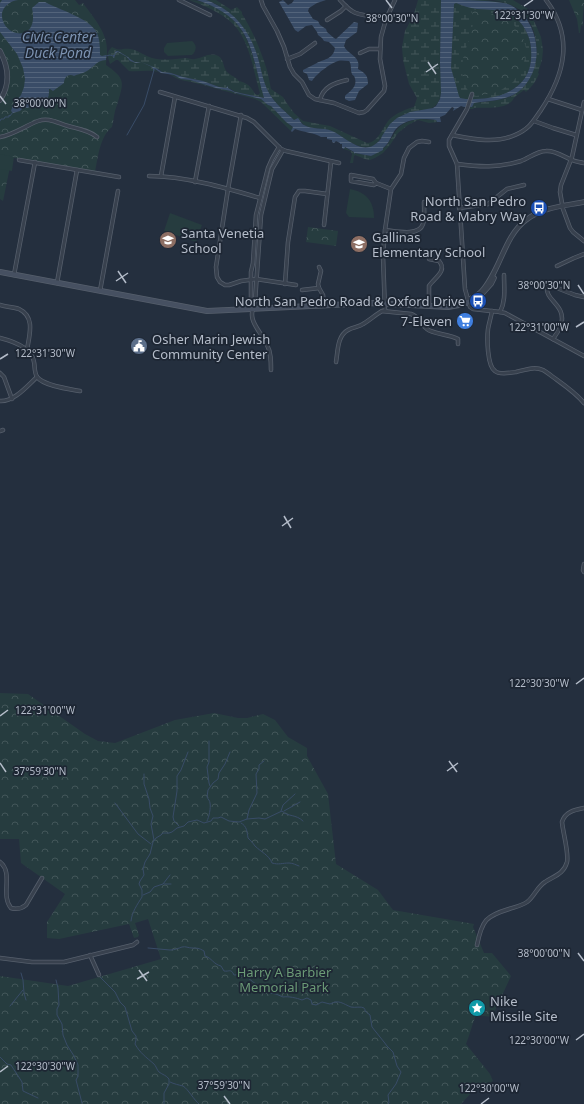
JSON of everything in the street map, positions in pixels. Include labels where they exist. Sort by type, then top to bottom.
[{"type":"main road","points":[[0,272],[207,310],[265,307],[273,308],[385,301],[448,307],[459,306],[468,301]]},
{"type":"street","points":[[179,0],[210,15]]},
{"type":"street","points":[[261,0],[277,30],[292,72],[302,82],[309,95],[359,113],[367,110],[380,95],[385,86],[380,59],[381,37],[386,19],[396,0]]},
{"type":"street","points":[[340,0],[353,12],[378,16],[386,19]]},
{"type":"street","points":[[452,135],[474,140],[502,139],[526,129],[534,121],[557,82],[563,58],[563,43],[559,23],[546,0]]},
{"type":"street","points":[[327,20],[346,6]]},
{"type":"street","points":[[287,58],[300,54],[315,43]]},
{"type":"street","points":[[360,52],[369,49],[380,49]]},
{"type":"street","points":[[0,51],[7,67],[8,81],[6,91],[0,100]]},
{"type":"street","points":[[320,100],[321,94],[325,89],[337,82],[347,80]]},
{"type":"street","points":[[160,92],[241,115],[254,122],[283,150],[339,163]]},
{"type":"street","points":[[472,94],[467,109],[449,140],[449,146],[457,164],[465,289],[468,301],[472,309],[506,313],[584,356]]},
{"type":"street","points":[[161,176],[176,97]]},
{"type":"street","points":[[548,99],[582,110]]},
{"type":"street","points":[[584,102],[571,160],[561,185],[560,192],[570,228],[584,241]]},
{"type":"street","points":[[195,182],[209,106]]},
{"type":"street","points":[[241,115],[216,267],[217,277],[220,282],[225,285],[256,279],[285,284],[296,284]]},
{"type":"street","points":[[0,138],[39,121],[46,120],[52,120],[68,126],[81,128],[97,137]]},
{"type":"street","points":[[534,121],[576,135]]},
{"type":"street","points":[[385,311],[383,256],[391,189],[401,174],[404,158],[409,148],[417,142],[429,142]]},
{"type":"street","points":[[271,370],[268,345],[253,320],[251,312],[250,280],[253,263],[255,223],[260,198],[268,168],[279,147]]},
{"type":"street","points":[[252,308],[255,302],[259,228],[264,199],[272,170],[283,150]]},
{"type":"street","points":[[457,164],[482,167],[506,165],[546,151],[552,151],[571,160],[584,163]]},
{"type":"street","points":[[19,160],[120,177]]},
{"type":"street","points":[[14,275],[35,162]]},
{"type":"street","points":[[324,225],[331,162]]},
{"type":"street","points":[[57,283],[78,170]]},
{"type":"street","points":[[376,183],[374,185],[351,181],[351,175],[373,179],[376,183],[391,189]]},
{"type":"street","points":[[149,176],[161,176],[195,182],[264,199]]},
{"type":"street","points":[[459,208],[488,204],[507,189],[524,185]]},
{"type":"street","points":[[100,291],[118,191]]},
{"type":"street","points":[[285,284],[288,242],[295,197],[299,191],[327,194]]},
{"type":"street","points":[[385,230],[416,232],[422,227],[424,222],[424,202]]},
{"type":"street","points":[[468,301],[482,294],[491,284],[517,233],[523,226],[535,217],[548,212],[563,207],[584,203]]},
{"type":"street","points":[[557,266],[584,254]]},
{"type":"street","points":[[429,260],[439,261],[442,264],[442,268],[440,273],[429,286],[429,305]]},
{"type":"street","points":[[319,267],[321,271],[318,284],[323,295],[324,304]]},
{"type":"street","points":[[500,312],[504,301],[504,276]]},
{"type":"street","points":[[553,339],[561,325],[562,313],[548,294],[547,287],[552,286],[584,297]]},
{"type":"street","points":[[302,290],[319,288]]},
{"type":"street","points":[[0,306],[18,309],[26,314],[31,321],[27,350]]},
{"type":"street","points":[[336,362],[338,344],[345,332],[349,329],[363,325],[382,311],[415,315],[428,330],[452,336],[458,339],[458,344]]},
{"type":"street","points":[[492,311],[488,329],[488,347],[490,364],[493,370],[496,372],[505,373],[515,373],[531,368],[543,370],[568,388],[584,403]]},
{"type":"street","points":[[0,338],[10,341],[27,350],[34,360],[34,369],[37,377],[48,384],[80,391]]},
{"type":"street","points":[[0,373],[4,377],[12,399]]},
{"type":"street","points":[[0,401],[6,402],[12,399],[37,377]]},
{"type":"street","points":[[584,564],[584,572]]},
{"type":"street","points":[[477,945],[479,934],[483,925],[492,916],[525,904],[530,900],[540,886],[562,871],[567,860],[562,822],[563,817],[571,811],[584,808]]},
{"type":"street","points":[[0,862],[5,867],[7,901],[11,908],[23,908],[42,878]]},
{"type":"street","points":[[0,958],[32,962],[64,962],[133,945],[137,942]]},
{"type":"street","points":[[90,955],[99,975]]},
{"type":"street","points":[[477,1011],[479,1003]]},
{"type":"green space","points":[[0,0],[75,0],[79,5],[83,3],[99,26],[105,38],[107,45],[106,65],[117,74],[122,82],[112,127],[102,141],[95,172],[21,160],[12,157],[3,201],[0,199],[0,100],[8,78],[0,51]]},
{"type":"green space","points":[[189,0],[203,2],[216,7],[238,24],[250,47],[265,98],[235,92],[231,89],[219,87],[203,81],[162,72],[159,69],[153,69],[161,73],[149,71],[129,71],[118,60],[110,64],[108,53],[112,47],[119,50],[133,50],[156,59],[169,60],[186,58],[194,59],[208,55],[216,55],[221,59],[228,73],[239,81],[248,85],[255,94],[258,95],[260,93],[247,46],[233,24],[212,10]]},
{"type":"green space","points":[[206,0],[216,0],[231,10],[237,7],[242,12],[260,51],[267,70],[271,89],[283,97],[294,113],[303,121],[330,126],[367,143],[378,137],[393,116],[414,107],[417,98],[409,84],[403,60],[402,47],[405,31],[414,14],[418,0],[441,0],[440,64],[442,86],[440,98],[434,107],[424,111],[406,114],[396,119],[377,143],[369,147],[354,144],[328,130],[307,127],[298,118],[294,120],[271,97],[265,84],[254,47],[244,30],[230,14],[214,3]]},
{"type":"green space","points":[[453,0],[485,0],[507,3],[535,55],[504,97],[451,101]]},
{"type":"green space","points":[[493,0],[513,0],[528,9],[541,37],[543,50],[539,74],[534,84],[526,92],[524,90],[504,106],[469,109],[469,107],[472,107],[474,103],[502,99],[518,92],[531,76],[534,66],[536,56],[535,34],[526,16],[511,5]]},
{"type":"green space","points":[[569,0],[584,0],[583,26],[581,25],[580,33],[577,19]]},
{"type":"green space","points":[[456,3],[477,9],[489,9],[504,12],[514,17],[523,25],[530,41],[531,60],[526,77],[514,89],[507,93],[488,98],[460,98],[451,68],[454,4]],"holes":[[[471,10],[505,17],[513,22],[522,35],[526,48],[523,66],[513,82],[501,90],[494,93],[476,96],[469,93],[464,82],[462,72],[463,59],[475,20]]]},
{"type":"green space","points":[[192,41],[196,48],[192,55],[168,56],[164,52],[164,48],[167,43]]},
{"type":"green space","points":[[169,74],[181,79],[190,80],[261,99],[271,106],[293,128],[291,131],[261,102],[255,99],[194,82],[181,80]]},
{"type":"green space","points":[[418,119],[437,120],[437,122],[429,123],[418,120],[408,125],[398,133],[383,153],[370,160],[355,155],[353,163],[350,163],[352,154],[350,151],[344,149],[344,147],[355,153],[371,156],[387,145],[401,125]]},
{"type":"green space","points":[[0,154],[14,157],[12,171],[0,169]]},
{"type":"green space","points":[[350,189],[360,192],[368,198],[374,212],[374,218],[349,217],[346,213]]},
{"type":"green space","points":[[170,213],[202,225],[196,242],[164,231]]},
{"type":"green space","points":[[308,227],[338,231],[336,246],[306,242]]},
{"type":"green space","name":"Harry A Barbier Memorial Park","points":[[0,693],[28,694],[85,734],[98,741],[115,743],[175,720],[214,713],[238,718],[247,718],[263,714],[275,720],[288,737],[307,748],[307,756],[328,794],[336,864],[378,890],[393,910],[474,924],[473,927],[484,953],[492,953],[511,976],[492,1017],[476,1015],[466,1044],[490,1074],[493,1081],[472,1092],[461,1104],[0,1104],[0,976],[68,986],[161,959],[148,919],[135,923],[139,935],[138,937],[134,938],[129,924],[59,939],[47,938],[47,922],[65,894],[21,863],[19,839],[0,839]]},
{"type":"water","name":"Civic Center Duck Pond","points":[[2,0],[18,0],[8,4],[2,13],[3,21],[7,28],[13,32],[25,32],[30,28],[33,20],[32,8],[39,2],[45,2],[88,23],[97,33],[100,55],[106,55],[106,60],[97,63],[83,73],[74,76],[67,76],[64,83],[53,91],[49,89],[48,98],[46,101],[41,103],[41,106],[27,108],[23,106],[20,111],[13,113],[11,111],[13,105],[21,95],[25,79],[23,68],[17,54],[0,32],[0,3]]},
{"type":"water","points":[[197,0],[209,1],[229,12],[245,30],[253,44],[271,97],[294,120],[298,118],[302,124],[307,127],[329,130],[337,133],[358,146],[369,147],[379,141],[390,124],[397,118],[410,112],[433,108],[440,99],[441,0],[485,1],[508,4],[519,11],[528,21],[533,32],[536,45],[536,58],[533,71],[527,82],[518,92],[502,99],[474,103],[472,107],[461,106],[453,111],[454,108],[452,107],[445,115],[440,117],[441,122],[437,122],[436,120],[420,119],[404,123],[395,130],[383,150],[371,156],[354,154],[354,152],[345,147],[344,149],[342,148],[342,144],[336,141],[334,143],[332,140],[327,139],[327,137],[321,137],[316,134],[295,129],[292,132],[293,127],[286,122],[271,106],[261,99],[190,80],[181,79],[174,75],[161,73],[155,69],[153,71],[152,67],[141,62],[156,68],[162,72],[203,81],[219,87],[226,88],[228,86],[228,88],[235,92],[264,98],[256,65],[246,38],[239,26],[229,16]],"holes":[[[456,3],[474,9],[493,10],[508,13],[523,25],[530,41],[531,60],[526,77],[514,89],[507,93],[488,98],[460,98],[451,68],[454,4]]]},
{"type":"water","points":[[283,0],[288,5],[294,0],[326,0],[317,3],[309,8],[308,11],[313,19],[318,21],[327,32],[336,39],[354,22],[358,23],[357,32],[346,40],[344,46],[357,60],[358,69],[367,76],[368,84],[359,91],[355,100],[349,101],[345,99],[345,96],[355,85],[354,76],[352,74],[349,61],[335,62],[320,72],[312,81],[309,80],[307,74],[303,72],[303,70],[330,57],[335,48],[318,35],[312,25],[306,26],[298,32],[295,30],[279,2]]},
{"type":"water","points":[[116,51],[118,51],[135,62],[141,62],[136,63],[130,61],[127,57],[118,52],[114,58],[113,55]]},
{"type":"waterway","points":[[106,56],[113,56]]},
{"type":"waterway","points":[[127,135],[144,105],[154,70]]},
{"type":"waterway","points":[[0,121],[5,117],[9,117],[9,115],[10,116],[13,112]]},
{"type":"waterway","points":[[209,741],[209,762],[207,767],[210,786]]},
{"type":"waterway","points":[[179,826],[174,821],[173,817],[177,791],[177,776],[188,752]]},
{"type":"waterway","points":[[207,821],[210,807],[210,802],[207,797],[208,790],[218,779],[219,773],[230,752]]},
{"type":"waterway","points":[[247,819],[249,810],[257,793],[256,774],[259,769],[259,765],[264,761]]},
{"type":"waterway","points":[[144,774],[144,784],[153,816],[151,824],[154,840]]},
{"type":"waterway","points":[[281,811],[283,805],[295,794]]},
{"type":"waterway","points":[[284,811],[300,802]]},
{"type":"waterway","points":[[115,803],[138,834],[151,844]]},
{"type":"waterway","points":[[131,921],[142,897],[142,890],[139,884],[144,875],[143,869],[145,862],[150,854],[153,842],[163,833],[172,832],[177,828],[184,826],[188,822],[197,820],[204,823],[211,821],[213,818],[221,817],[229,821],[239,822],[247,819],[265,819],[282,811],[298,817],[303,821]]},
{"type":"waterway","points":[[241,823],[246,827],[248,838],[271,860],[272,863],[290,863],[299,866]]},
{"type":"waterway","points":[[143,895],[150,892],[154,887],[163,884],[170,875]]},
{"type":"waterway","points":[[164,884],[171,884]]},
{"type":"waterway","points":[[148,948],[170,950],[182,947],[197,948],[204,951],[205,956],[221,966],[224,971],[231,971],[234,975],[242,975],[263,990],[267,990],[270,993],[302,1000],[307,998],[311,1000],[312,1004],[316,1005],[322,1002],[330,1004],[338,1002],[351,1007],[364,1008],[370,1015],[372,1027],[393,1052],[397,1066],[401,1072],[396,1084],[388,1095],[388,1104]]},
{"type":"waterway","points":[[21,973],[26,1000]]},
{"type":"waterway","points":[[99,976],[115,992],[120,1002],[125,1007],[132,1031],[136,1036],[135,1044],[137,1047],[143,1055],[154,1064],[159,1072],[169,1079],[169,1084],[164,1093],[164,1104]]},
{"type":"waterway","points":[[56,980],[59,1005],[57,1015],[62,1024],[63,1035],[67,1045],[78,1065],[78,1076],[76,1080],[82,1103]]},
{"type":"waterway","points":[[10,1006],[23,990]]},
{"type":"waterway","points":[[0,1057],[7,1064],[11,1065],[22,1082],[23,1091],[38,1098]]},
{"type":"waterway","points":[[170,1082],[183,1086],[199,1104]]},
{"type":"place","name":"North San Pedro Road & Mabry Way","points":[[539,208]]},
{"type":"place","name":"Santa Venetia School","points":[[168,240]]},
{"type":"place","name":"Gallinas Elementary School","points":[[359,244]]},
{"type":"place","name":"North San Pedro Road & Oxford Drive","points":[[478,301]]},
{"type":"place","name":"7-Eleven","points":[[465,321]]},
{"type":"place","name":"Osher Marin Jewish Community Center","points":[[139,346]]},
{"type":"place","name":"Nike Missile Site","points":[[477,1008]]}]
